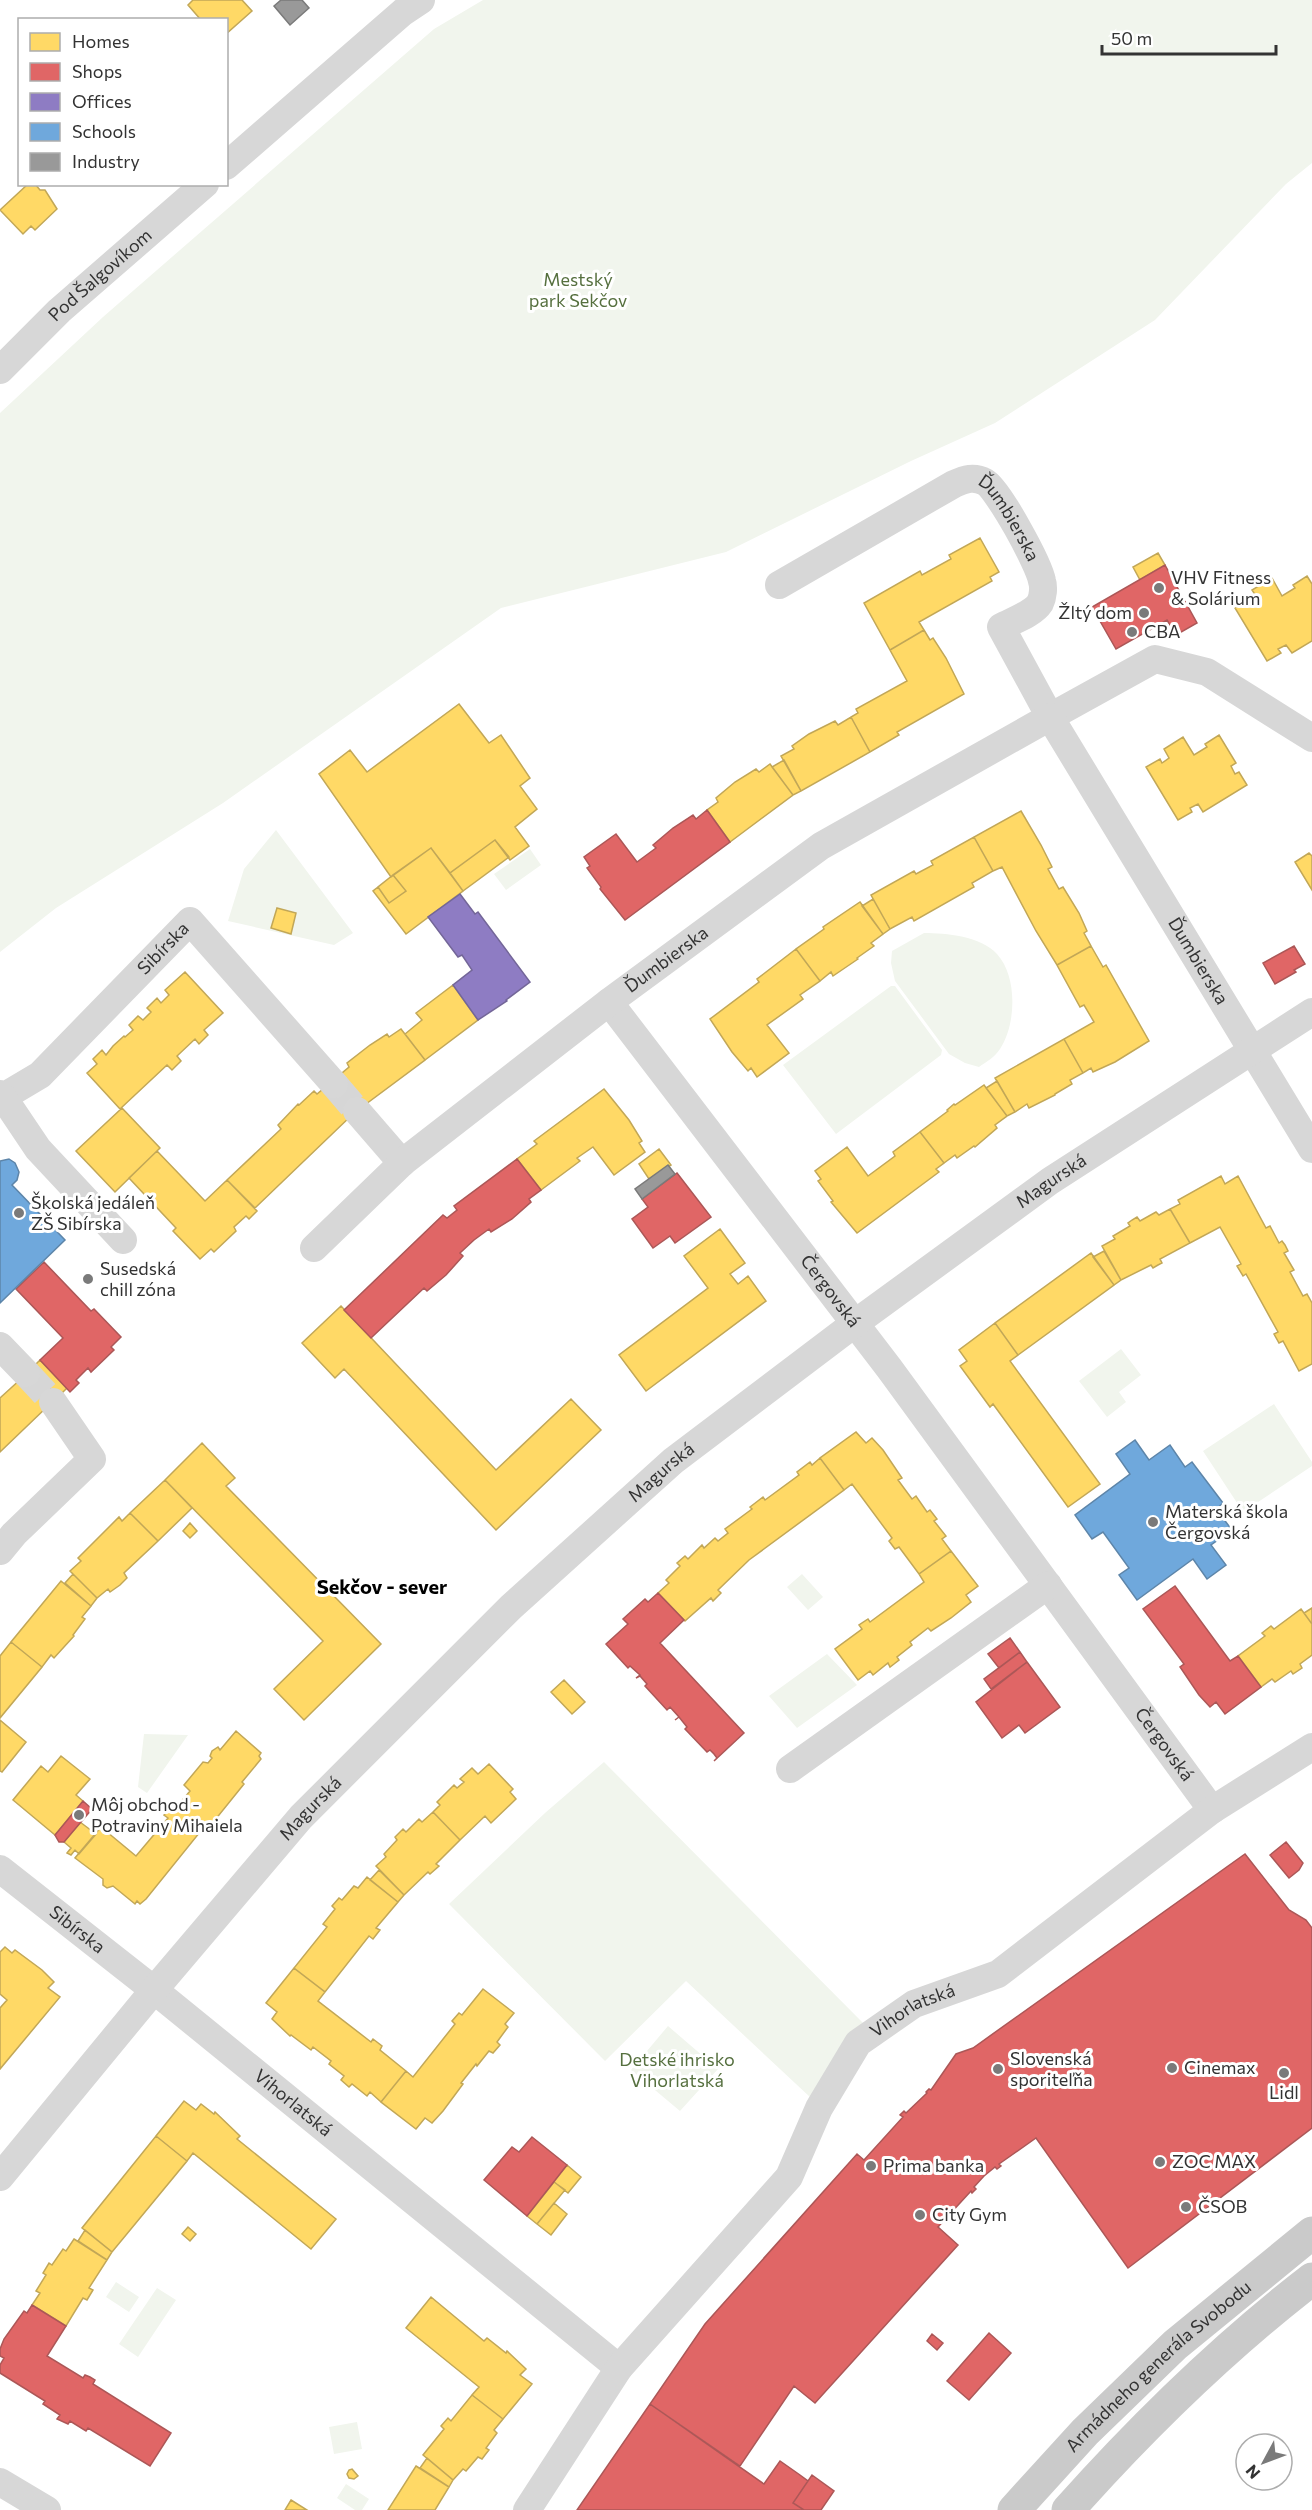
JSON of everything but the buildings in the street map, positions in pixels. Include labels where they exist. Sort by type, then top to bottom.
[{"type":"main road","name":"Armádneho generála Svobodu","points":[[1014,2510],[1085,2432],[1175,2345],[1312,2233]]},
{"type":"main road","name":"Armádneho generála Svobodu","points":[[1068,2510],[1102,2472],[1201,2374],[1279,2304],[1312,2279]]},
{"type":"street","points":[[228,164],[403,12],[422,0]]},
{"type":"street","name":"Pod Šalgovíkom","points":[[0,370],[59,311],[203,186]]},
{"type":"street","name":"Ďumbierska","points":[[779,585],[954,484],[968,478],[986,482],[991,487],[1029,550],[1043,582],[1042,597],[1036,608],[1001,627],[1050,717],[1312,1149]]},
{"type":"street","name":"Ďumbierska","points":[[314,1248],[402,1162],[609,1002],[821,846],[1155,659],[1207,672],[1312,738]]},
{"type":"street","name":"Sibírska","points":[[120,1236],[38,1149],[1,1096],[40,1075],[190,921],[334,1084]]},
{"type":"street","name":"Čergovská","points":[[609,1002],[889,1368],[1212,1810]]},
{"type":"street","name":"Magurská","points":[[153,1990],[302,1817],[512,1607],[674,1461],[854,1324],[1050,1181],[1312,1012]]},
{"type":"street","points":[[357,1111],[402,1162]]},
{"type":"street","points":[[0,1346],[26,1373]]},
{"type":"street","points":[[0,1551],[14,1534],[92,1459],[53,1402]]},
{"type":"street","points":[[790,1769],[1048,1585]]},
{"type":"street","points":[[1212,1810],[1312,1748]]},
{"type":"street","name":"Vihorlatská","points":[[527,2510],[619,2368],[789,2177],[819,2108],[858,2043],[914,2004],[998,1974],[1212,1810]]},
{"type":"street","name":"Sibírska","points":[[0,1869],[153,1990]]},
{"type":"street","points":[[0,2177],[153,1990]]},
{"type":"street","name":"Vihorlatská","points":[[153,1990],[619,2368]]},
{"type":"street","points":[[0,2482],[47,2510]]},
{"type":"green space","name":"Mestský park Sekčov","points":[[483,0],[1312,0],[1312,163],[1286,184],[1155,320],[995,423],[911,461],[726,552],[501,608],[223,803],[56,908],[0,952],[0,413],[103,317],[434,29]]},
{"type":"green space","points":[[276,830],[353,933],[334,945],[228,921],[244,869]]},
{"type":"green space","points":[[530,849],[541,865],[506,890],[494,874]]},
{"type":"green space","points":[[924,933],[953,935],[982,943],[997,954],[1009,975],[1012,1014],[1009,1027],[998,1052],[979,1067],[965,1063],[949,1054],[895,981],[891,963],[892,951]]},
{"type":"green space","points":[[891,986],[895,986],[942,1050],[941,1055],[836,1134],[783,1065]]},
{"type":"green space","points":[[1121,1349],[1141,1375],[1119,1392],[1126,1402],[1107,1417],[1079,1381]]},
{"type":"green space","points":[[1274,1404],[1312,1462],[1312,1466],[1243,1512],[1203,1451]]},
{"type":"green space","points":[[802,1574],[823,1597],[808,1610],[787,1587]]},
{"type":"green space","points":[[827,1654],[857,1685],[797,1728],[769,1696]]},
{"type":"green space","points":[[144,1734],[188,1735],[147,1793],[138,1787]]},
{"type":"green space","points":[[604,1762],[868,2028],[811,2098],[686,1981],[605,2061],[449,1904],[545,1813]]},
{"type":"green space","name":"Detské ihrisko Vihorlatská","points":[[668,2026],[718,2069],[680,2111],[631,2070]]},
{"type":"green space","points":[[116,2282],[139,2297],[129,2312],[106,2297]]},
{"type":"green space","points":[[157,2288],[176,2300],[138,2357],[119,2344]]},
{"type":"green space","points":[[357,2422],[362,2449],[334,2454],[329,2427]]},
{"type":"green space","points":[[346,2484],[369,2499],[362,2510],[355,2510],[337,2498]]},
{"type":"tunnel","points":[[334,1084],[357,1111]]},
{"type":"tunnel","points":[[26,1373],[53,1402]]},
{"type":"place","name":"VHV Fitness & Solárium","points":[[1159,588]]},
{"type":"place","name":"Žltý dom","points":[[1144,613]]},
{"type":"place","name":"CBA","points":[[1132,632]]},
{"type":"place","name":"Školská jedáleň ZŠ Sibírska","points":[[19,1213]]},
{"type":"place","name":"Susedská chill zóna","points":[[88,1279]]},
{"type":"place","name":"Materská škola Čergovská","points":[[1153,1522]]},
{"type":"place","name":"Môj obchod - Potraviny Mihaiela","points":[[79,1815]]},
{"type":"place","name":"Cinemax","points":[[1172,2068]]},
{"type":"place","name":"Slovenská sporiteľňa","points":[[998,2069]]},
{"type":"place","name":"Lidl","points":[[1284,2073]]},
{"type":"place","name":"ZOC MAX","points":[[1160,2162]]},
{"type":"place","name":"Prima banka","points":[[871,2166]]},
{"type":"place","name":"ČSOB","points":[[1186,2207]]},
{"type":"place","name":"City Gym","points":[[920,2215]]},
{"type":"district","name":"Sekčov - sever","points":[[382,1587]]}]
